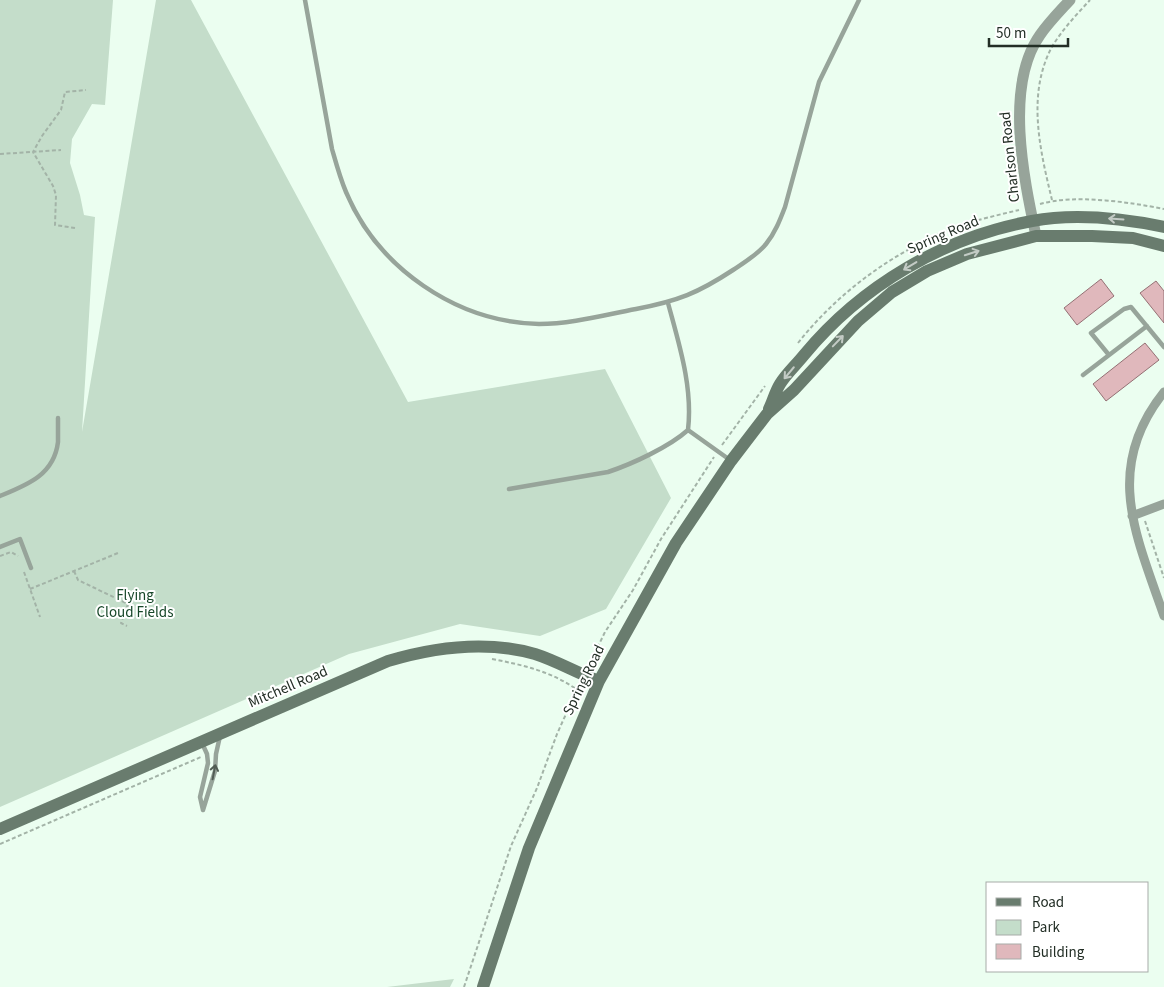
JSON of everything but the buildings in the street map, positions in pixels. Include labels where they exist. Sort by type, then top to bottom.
[{"type":"main road","name":"Spring Road","points":[[767,414],[780,384],[813,344],[848,310],[884,281],[920,259],[964,241],[1033,220],[1084,217],[1133,220],[1164,226]]},
{"type":"main road","name":"Spring Road","points":[[483,987],[529,848],[598,681],[676,543],[731,461],[767,414],[794,390],[858,321],[892,292],[927,271],[968,254],[1036,236],[1133,238],[1164,246]]},
{"type":"main road","name":"Mitchell Road","points":[[0,829],[388,661],[415,653],[439,648],[464,646],[514,650],[535,654],[598,681]]},
{"type":"street","name":"Charlson Road","points":[[1036,236],[1021,141],[1019,116],[1020,90],[1027,61],[1039,36],[1070,0]]},
{"type":"street","points":[[1164,392],[1145,418],[1134,448],[1129,480],[1132,516],[1136,533],[1164,616]]},
{"type":"street","points":[[1132,516],[1164,504]]},
{"type":"lane","points":[[305,0],[332,149],[346,192],[375,241],[406,273],[447,300],[492,317],[537,324],[576,321],[668,303],[700,290],[758,253],[773,234],[786,207],[819,82],[859,0]]},
{"type":"lane","points":[[509,489],[608,472],[677,439],[688,430],[689,416],[686,376],[668,303]]},
{"type":"lane","points":[[1109,355],[1091,333],[1131,306],[1164,347]]},
{"type":"lane","points":[[1083,375],[1147,326]]},
{"type":"lane","points":[[0,496],[36,480],[45,470],[52,459],[58,443],[58,418]]},
{"type":"lane","points":[[688,430],[731,461]]},
{"type":"lane","points":[[0,547],[20,539],[31,568]]},
{"type":"lane","points":[[201,742],[206,754],[207,770],[200,797],[203,810],[215,771],[216,754],[221,733]]},
{"type":"path","points":[[1052,200],[1037,115],[1038,93],[1043,69],[1053,46],[1090,0]]},
{"type":"path","points":[[33,152],[61,110],[65,92],[86,90]]},
{"type":"path","points":[[0,154],[61,150]]},
{"type":"path","points":[[33,152],[53,186],[56,195],[56,225],[75,228]]},
{"type":"path","points":[[797,345],[827,310],[865,277],[903,252],[957,227],[1052,200],[1116,201],[1164,210]]},
{"type":"path","points":[[464,987],[511,846],[537,788],[576,689],[585,676],[605,632],[633,590],[662,539],[718,451],[769,381]]},
{"type":"path","points":[[1142,512],[1164,578]]},
{"type":"path","points":[[0,556],[12,552],[18,556]]},
{"type":"path","points":[[30,589],[118,553]]},
{"type":"path","points":[[74,571],[78,580],[128,604],[121,623],[127,626]]},
{"type":"path","points":[[24,572],[40,617]]},
{"type":"path","points":[[486,658],[534,668],[553,675],[576,689]]},
{"type":"path","points":[[0,844],[206,754]]},
{"type":"green space","name":"Flying Cloud Fields","points":[[0,0],[113,0],[105,105],[92,104],[72,139],[70,163],[84,215],[95,217],[82,432],[156,0],[191,0],[408,402],[605,369],[671,498],[606,609],[540,636],[460,624],[349,654],[0,807]]},
{"type":"green space","points":[[454,979],[450,987],[387,987]]}]
